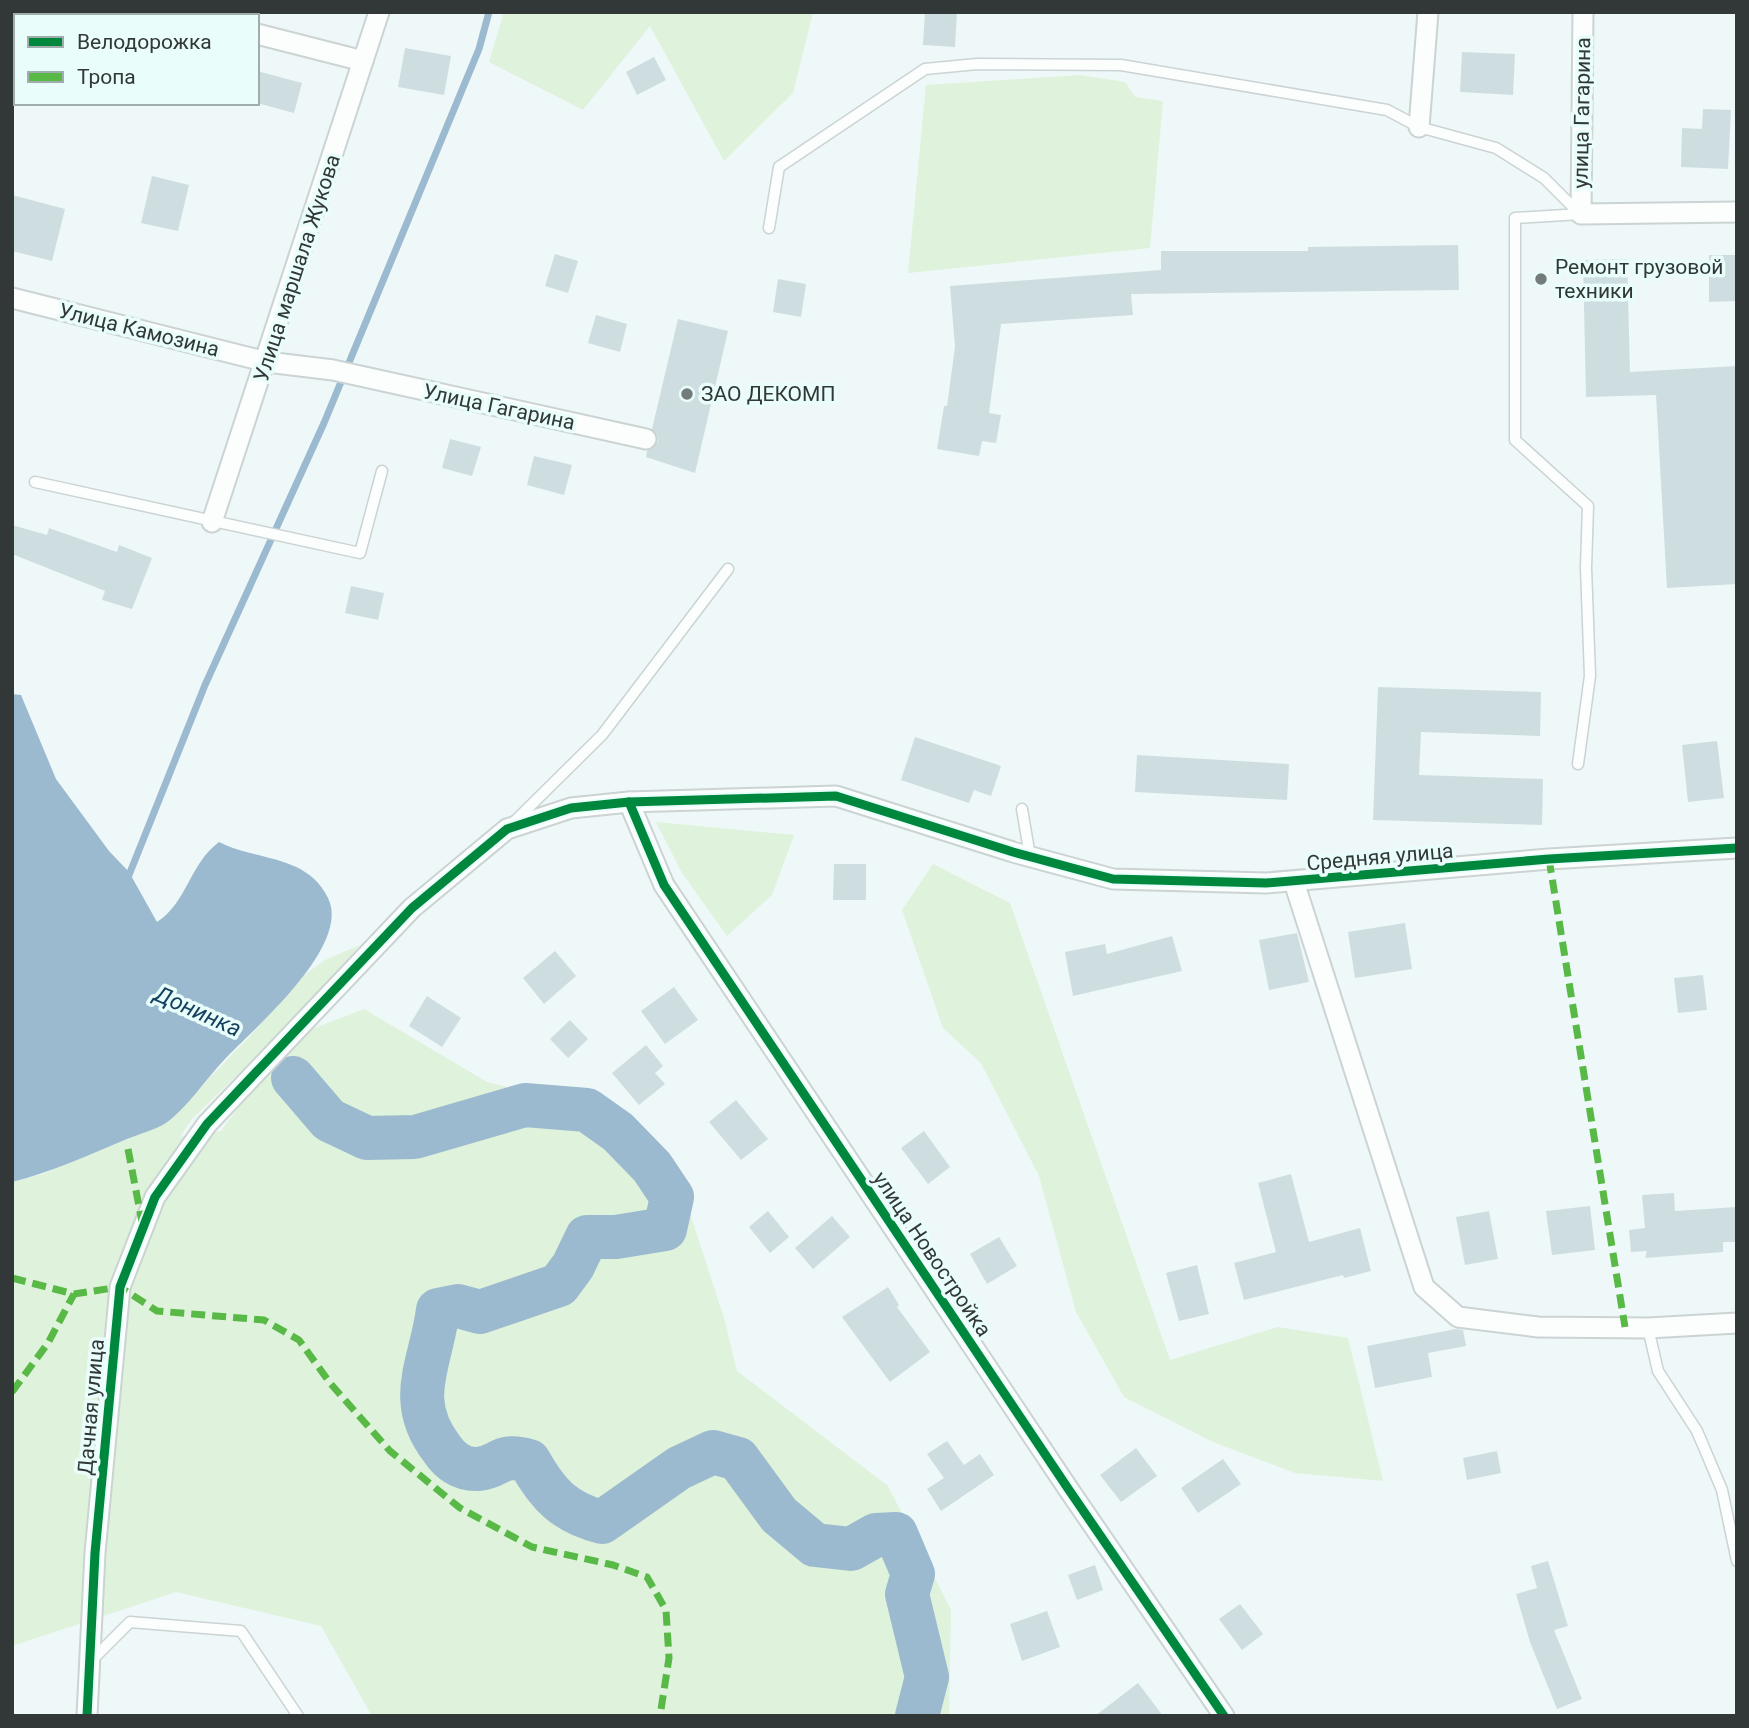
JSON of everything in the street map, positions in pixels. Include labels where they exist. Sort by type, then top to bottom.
[{"type":"street","name":"Улица маршала Жукова","points":[[212,522],[267,362],[379,12]]},
{"type":"street","points":[[1419,127],[1427,12]]},
{"type":"street","name":"улица Гагарина","points":[[1581,214],[1583,12]]},
{"type":"street","points":[[259,35],[363,61]]},
{"type":"street","points":[[1581,214],[1737,212]]},
{"type":"street","name":"Улица Камозина","points":[[12,298],[267,362],[333,370]]},
{"type":"street","name":"Улица Гагарина","points":[[333,370],[646,439]]},
{"type":"street","name":"Средняя улица","points":[[507,829],[571,808],[629,802],[836,796],[1113,879],[1294,882],[1549,859],[1737,848]]},
{"type":"street","name":"улица Новостройка","points":[[629,802],[664,885],[1069,1490],[1224,1716]]},
{"type":"street","name":"Дачная улица","points":[[88,1716],[95,1553],[120,1287],[156,1198],[207,1124],[412,908],[507,829]]},
{"type":"street","points":[[1294,882],[1424,1287],[1458,1317],[1538,1327],[1648,1328],[1737,1323]]},
{"type":"lane","points":[[769,228],[779,167],[925,69],[976,64],[1121,65],[1387,110],[1419,127],[1496,148],[1544,178],[1581,214]]},
{"type":"lane","points":[[1578,764],[1590,676],[1586,568],[1588,506],[1516,440],[1515,218],[1581,214]]},
{"type":"lane","points":[[35,482],[359,553],[382,471]]},
{"type":"lane","points":[[507,829],[602,736],[728,569]]},
{"type":"lane","points":[[1022,809],[1030,856]]},
{"type":"lane","points":[[1648,1328],[1658,1371],[1697,1431],[1722,1490],[1737,1561]]},
{"type":"lane","points":[[90,1662],[130,1622],[242,1632],[298,1716]]},
{"type":"green space","points":[[504,12],[813,12],[793,93],[724,161],[650,26],[583,110],[489,62]]},
{"type":"green space","points":[[1080,75],[1125,82],[1135,97],[1163,101],[1150,248],[908,273],[926,85]]},
{"type":"green space","points":[[656,822],[794,835],[772,895],[727,936],[682,873]]},
{"type":"green space","points":[[933,864],[1010,903],[1170,1360],[1278,1327],[1348,1338],[1383,1481],[1295,1473],[1213,1442],[1124,1397],[1076,1312],[1039,1176],[981,1063],[943,1028],[902,910]]},
{"type":"green space","points":[[360,945],[309,1005],[191,1120],[180,1137],[221,1131],[252,1089],[307,1031],[364,1009],[487,1082],[634,1118],[682,1189],[724,1318],[737,1371],[888,1486],[951,1610],[949,1716],[372,1716],[321,1626],[176,1592],[12,1646],[12,1182],[43,1174],[166,1123],[251,1035],[303,976],[325,960]]},
{"type":"water","name":"Донинка","points":[[12,694],[21,695],[56,779],[109,851],[129,872],[157,922],[175,904],[201,861],[219,842],[294,866],[307,873],[319,884],[328,898],[332,917],[326,939],[296,985],[166,1123],[70,1163],[12,1182]]},
{"type":"building","points":[[925,12],[957,12],[955,47],[923,45]]},
{"type":"building","points":[[405,48],[451,56],[444,95],[398,87]]},
{"type":"building","points":[[1462,52],[1515,54],[1513,95],[1460,92]]},
{"type":"building","points":[[654,57],[666,80],[637,95],[626,72]]},
{"type":"building","points":[[259,72],[302,83],[294,113],[259,104]]},
{"type":"building","points":[[1703,109],[1731,110],[1728,169],[1681,167],[1682,128],[1702,129]]},
{"type":"building","points":[[152,176],[189,185],[178,231],[141,223]]},
{"type":"building","points":[[12,195],[65,209],[52,261],[12,251]]},
{"type":"building","points":[[1458,245],[1459,290],[1131,294],[1133,315],[1001,324],[989,413],[1001,415],[996,443],[982,441],[979,456],[937,449],[944,406],[947,406],[955,347],[950,286],[1161,270],[1161,251],[1308,251],[1308,247]]},
{"type":"building","points":[[555,254],[578,261],[568,293],[545,286]]},
{"type":"building","points":[[1709,255],[1737,255],[1737,301],[1709,302]]},
{"type":"building","points":[[1627,259],[1630,372],[1737,366],[1737,584],[1667,588],[1656,395],[1586,397],[1583,260]]},
{"type":"building","points":[[778,279],[806,284],[801,317],[773,312]]},
{"type":"building","points":[[596,315],[627,324],[620,352],[588,343]]},
{"type":"building","name":"ЗАО ДЕКОМП","points":[[678,319],[728,331],[695,473],[646,457],[647,451],[658,442],[652,429]]},
{"type":"building","points":[[450,439],[481,447],[472,476],[442,468]]},
{"type":"building","points":[[534,456],[572,465],[564,495],[527,485]]},
{"type":"building","points":[[12,525],[47,535],[49,528],[117,552],[119,545],[152,558],[132,609],[102,600],[105,591],[12,554]]},
{"type":"building","points":[[351,586],[384,593],[378,620],[345,613]]},
{"type":"building","points":[[1378,687],[1541,692],[1540,736],[1421,732],[1419,775],[1543,779],[1542,825],[1373,820]]},
{"type":"building","points":[[915,737],[1001,766],[991,796],[974,790],[969,803],[901,780]]},
{"type":"building","points":[[1717,741],[1724,798],[1688,802],[1682,745]]},
{"type":"building","points":[[1137,755],[1289,764],[1287,800],[1135,792]]},
{"type":"building","points":[[834,864],[866,864],[866,900],[833,900]]},
{"type":"building","points":[[1405,923],[1412,969],[1355,978],[1348,932]]},
{"type":"building","points":[[1297,933],[1309,982],[1269,990],[1259,940]]},
{"type":"building","points":[[1172,936],[1182,971],[1073,996],[1065,952],[1105,944],[1107,954]]},
{"type":"building","points":[[555,951],[576,976],[544,1004],[523,978]]},
{"type":"building","points":[[1703,975],[1707,1010],[1678,1013],[1674,978]]},
{"type":"building","points":[[674,987],[698,1020],[665,1044],[641,1011]]},
{"type":"building","points":[[427,996],[461,1018],[442,1047],[409,1026]]},
{"type":"building","points":[[570,1020],[588,1039],[568,1058],[550,1039]]},
{"type":"building","points":[[646,1045],[663,1066],[655,1073],[665,1084],[639,1105],[612,1073]]},
{"type":"building","points":[[736,1100],[768,1139],[741,1160],[709,1122]]},
{"type":"building","points":[[924,1131],[950,1167],[928,1184],[901,1148]]},
{"type":"building","points":[[1291,1174],[1309,1242],[1360,1228],[1371,1271],[1344,1278],[1343,1275],[1244,1300],[1234,1263],[1276,1252],[1258,1183]]},
{"type":"building","points":[[1674,1193],[1675,1211],[1737,1207],[1737,1242],[1723,1242],[1723,1252],[1645,1258],[1647,1251],[1631,1252],[1629,1230],[1645,1228],[1642,1195]]},
{"type":"building","points":[[1590,1206],[1595,1250],[1552,1255],[1546,1211]]},
{"type":"building","points":[[768,1211],[789,1237],[770,1253],[749,1227]]},
{"type":"building","points":[[1489,1211],[1498,1259],[1465,1265],[1456,1217]]},
{"type":"building","points":[[832,1216],[850,1237],[813,1269],[795,1248]]},
{"type":"building","points":[[999,1237],[1017,1266],[987,1284],[970,1254]]},
{"type":"building","points":[[1197,1265],[1209,1314],[1179,1321],[1166,1273]]},
{"type":"building","points":[[888,1287],[899,1305],[897,1307],[930,1352],[890,1382],[842,1317]]},
{"type":"building","points":[[1456,1329],[1463,1330],[1466,1346],[1428,1353],[1432,1377],[1375,1388],[1367,1346]]},
{"type":"building","points":[[947,1441],[964,1465],[980,1454],[994,1475],[941,1511],[927,1489],[944,1478],[927,1454]]},
{"type":"building","points":[[1136,1448],[1157,1476],[1121,1502],[1100,1475]]},
{"type":"building","points":[[1497,1451],[1501,1473],[1467,1480],[1463,1458]]},
{"type":"building","points":[[1223,1459],[1241,1484],[1198,1513],[1181,1488]]},
{"type":"building","points":[[1548,1561],[1568,1626],[1554,1630],[1582,1699],[1557,1709],[1530,1642],[1516,1594],[1537,1588],[1531,1566]]},
{"type":"building","points":[[1095,1565],[1103,1590],[1077,1600],[1068,1575]]},
{"type":"building","points":[[1240,1604],[1263,1634],[1242,1650],[1219,1619]]},
{"type":"building","points":[[1047,1611],[1060,1647],[1022,1661],[1010,1624]]},
{"type":"building","points":[[1138,1683],[1163,1716],[1095,1716]]},
{"type":"waterway","points":[[127,880],[205,685],[324,423],[479,49],[489,12]]},
{"type":"waterway","points":[[293,1078],[329,1120],[367,1138],[415,1137],[525,1105],[587,1110],[618,1132],[652,1167],[672,1197],[665,1229],[616,1237],[587,1237],[573,1266],[559,1285],[480,1312],[458,1306],[438,1310],[422,1398],[424,1414],[431,1431],[449,1457],[467,1468],[486,1468],[512,1458],[529,1461],[550,1493],[558,1500],[577,1513],[602,1522],[679,1468],[713,1452],[738,1459],[779,1515],[815,1545],[851,1549],[876,1535],[896,1534],[913,1574],[907,1594],[927,1677],[917,1716]]},
{"type":"marked path","points":[[1549,859],[1625,1327]]},
{"type":"marked path","points":[[128,1149],[142,1222]]},
{"type":"marked path","points":[[12,1278],[74,1294],[120,1287],[157,1311],[264,1320],[299,1340],[330,1383],[390,1451],[460,1508],[532,1547],[613,1565],[647,1577],[666,1610],[669,1658],[660,1716]]},
{"type":"marked path","points":[[12,1392],[48,1343],[74,1294]]},
{"type":"cycle path","points":[[87,1716],[95,1553],[120,1287],[155,1197],[207,1124],[412,908],[507,829],[571,808],[629,802],[836,796],[1013,852],[1113,879],[1266,883],[1549,859],[1737,848]]},
{"type":"cycle path","points":[[629,802],[664,885],[1069,1490],[1224,1716]]},
{"type":"place","name":"Ремонт грузовой техники","points":[[1541,279]]},
{"type":"place","name":"ЗАО ДЕКОМП","points":[[687,394]]}]
